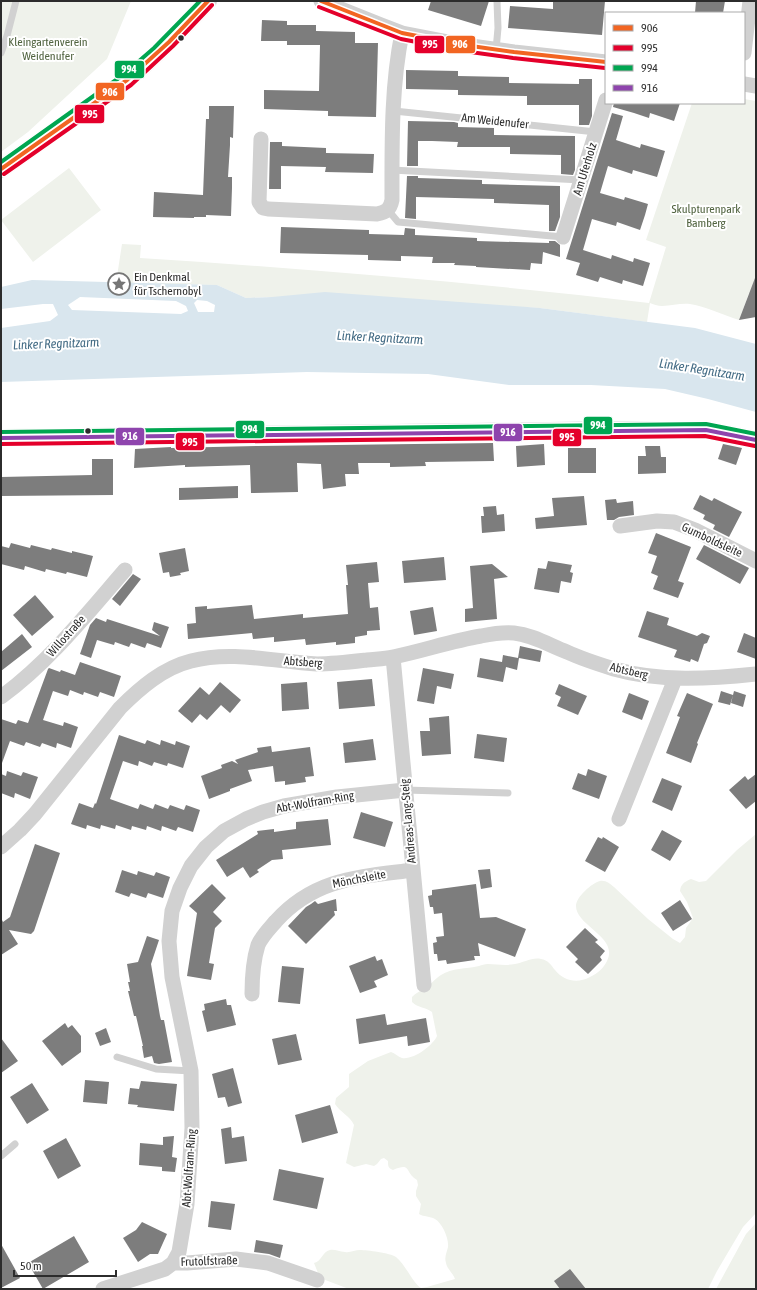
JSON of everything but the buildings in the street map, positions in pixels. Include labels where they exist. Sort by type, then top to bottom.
[{"type":"street","points":[[1,169],[127,80],[165,46],[208,1]]},
{"type":"street","points":[[321,1],[402,32],[496,50],[605,62]]},
{"type":"street","points":[[745,44],[750,1]]},
{"type":"street","points":[[261,139],[259,202],[263,208],[377,214],[388,210],[392,200],[394,111],[397,64],[402,32]]},
{"type":"street","points":[[745,84],[756,86]]},
{"type":"street","name":"Am Uferholz","points":[[563,237],[605,103]]},
{"type":"street","points":[[1,438],[706,430],[756,440]]},
{"type":"street","name":"Gumboldsleite","points":[[620,526],[657,521],[674,522],[695,530],[756,561]]},
{"type":"street","name":"Willostraße","points":[[1,697],[41,664],[125,570]]},
{"type":"street","name":"Abtsberg","points":[[1,847],[35,814],[125,703],[136,692],[173,667],[191,661],[216,657],[239,657],[318,664],[340,663],[393,657],[463,639],[493,634],[513,633],[528,635],[568,653],[614,669],[645,676],[675,679],[756,674]]},
{"type":"street","name":"Andreas-Lang-Steig","points":[[393,657],[424,985]]},
{"type":"street","points":[[619,819],[675,679]]},
{"type":"street","name":"Abt-Wolfram-Ring","points":[[173,1262],[179,1252],[187,1204],[192,1128],[191,1070],[172,977],[169,941],[172,911],[180,888],[191,866],[206,847],[224,831],[263,812],[284,806],[337,797],[405,790]]},
{"type":"street","name":"Mönchsleite","points":[[252,994],[254,962],[259,944],[266,932],[290,907],[306,895],[324,886],[339,881],[357,877],[413,870]]},
{"type":"street","name":"Frutolfstraße","points":[[103,1289],[161,1271],[173,1262],[187,1264],[236,1259],[268,1263],[317,1280]]},
{"type":"lane","points":[[1,53],[16,1]]},
{"type":"lane","points":[[496,50],[498,28],[497,1]]},
{"type":"lane","name":"Am Weidenufer","points":[[394,111],[596,132]]},
{"type":"lane","points":[[392,170],[581,180]]},
{"type":"lane","points":[[388,210],[398,222],[563,237]]},
{"type":"lane","points":[[405,790],[508,793]]},
{"type":"lane","points":[[117,1057],[156,1069],[191,1070]]},
{"type":"lane","points":[[1,1156],[15,1144]]},
{"type":"green space","name":"Kleingartenverein Weidenufer","points":[[1,1],[131,1],[107,59],[28,132],[1,152]]},
{"type":"green space","name":"Skulpturenpark Bamberg","points":[[745,99],[756,101],[756,292],[749,293],[739,320],[690,304],[662,306],[650,303],[647,322],[540,308],[272,297],[246,298],[217,285],[116,283],[122,244],[141,245],[140,258],[395,277],[649,303],[666,247],[646,240],[692,104],[745,104]]},
{"type":"green space","points":[[69,168],[101,210],[33,262],[1,220]]},
{"type":"green space","points":[[756,834],[756,1213],[743,1227],[708,1289],[349,1289],[320,1278],[314,1263],[317,1262],[327,1251],[334,1250],[347,1252],[360,1250],[384,1253],[396,1257],[421,1288],[455,1279],[445,1261],[448,1243],[442,1227],[435,1219],[419,1214],[421,1204],[416,1196],[418,1185],[417,1180],[406,1168],[403,1167],[393,1170],[390,1168],[388,1166],[388,1161],[384,1158],[374,1166],[366,1164],[354,1167],[346,1163],[354,1125],[335,1104],[336,1098],[349,1087],[349,1074],[368,1061],[391,1052],[402,1058],[412,1057],[432,1044],[435,1040],[437,1036],[432,1012],[414,1004],[412,1002],[412,997],[445,973],[485,964],[511,965],[531,959],[538,959],[547,962],[562,977],[567,979],[576,981],[585,979],[595,974],[602,969],[607,961],[609,953],[607,945],[602,938],[583,920],[578,913],[576,906],[577,902],[585,891],[593,884],[600,881],[606,882],[614,887],[648,919],[680,943],[685,937],[686,928],[693,918],[687,902],[680,891],[682,885],[691,879],[699,882],[706,881],[737,850]]},
{"type":"green space","points":[[756,1223],[756,1289],[716,1289],[746,1234]]},
{"type":"water","name":"Linker Regnitzarm","points":[[32,280],[217,285],[246,298],[325,292],[540,308],[695,328],[756,344],[756,412],[665,389],[591,385],[509,385],[428,374],[307,372],[1,382],[1,328],[50,321],[58,315],[53,304],[1,309],[1,287]],"holes":[[[80,297],[176,301],[186,306],[188,311],[181,314],[72,310],[68,305]],[[197,300],[207,301],[215,305],[214,312],[198,312],[194,303]]]},
{"type":"transit line","name":"994","points":[[1,162],[123,75],[154,48],[200,1]]},
{"type":"transit line","name":"906","points":[[1,169],[127,80],[169,42],[208,1]]},
{"type":"transit line","name":"906","points":[[321,1],[402,33],[464,45],[605,62]]},
{"type":"transit line","name":"995","points":[[4,174],[131,85],[173,46],[212,5]]},
{"type":"transit line","name":"995","points":[[319,7],[401,39],[463,51],[605,68]]},
{"type":"transit line","name":"994","points":[[1,432],[706,424],[756,434]]},
{"type":"transit line","name":"916","points":[[1,438],[706,430],[756,440]]},
{"type":"transit line","name":"995","points":[[1,444],[705,436],[755,446]]},
{"type":"place","name":"Ein Denkmal für Tschernobyl","points":[[119,284]]}]
